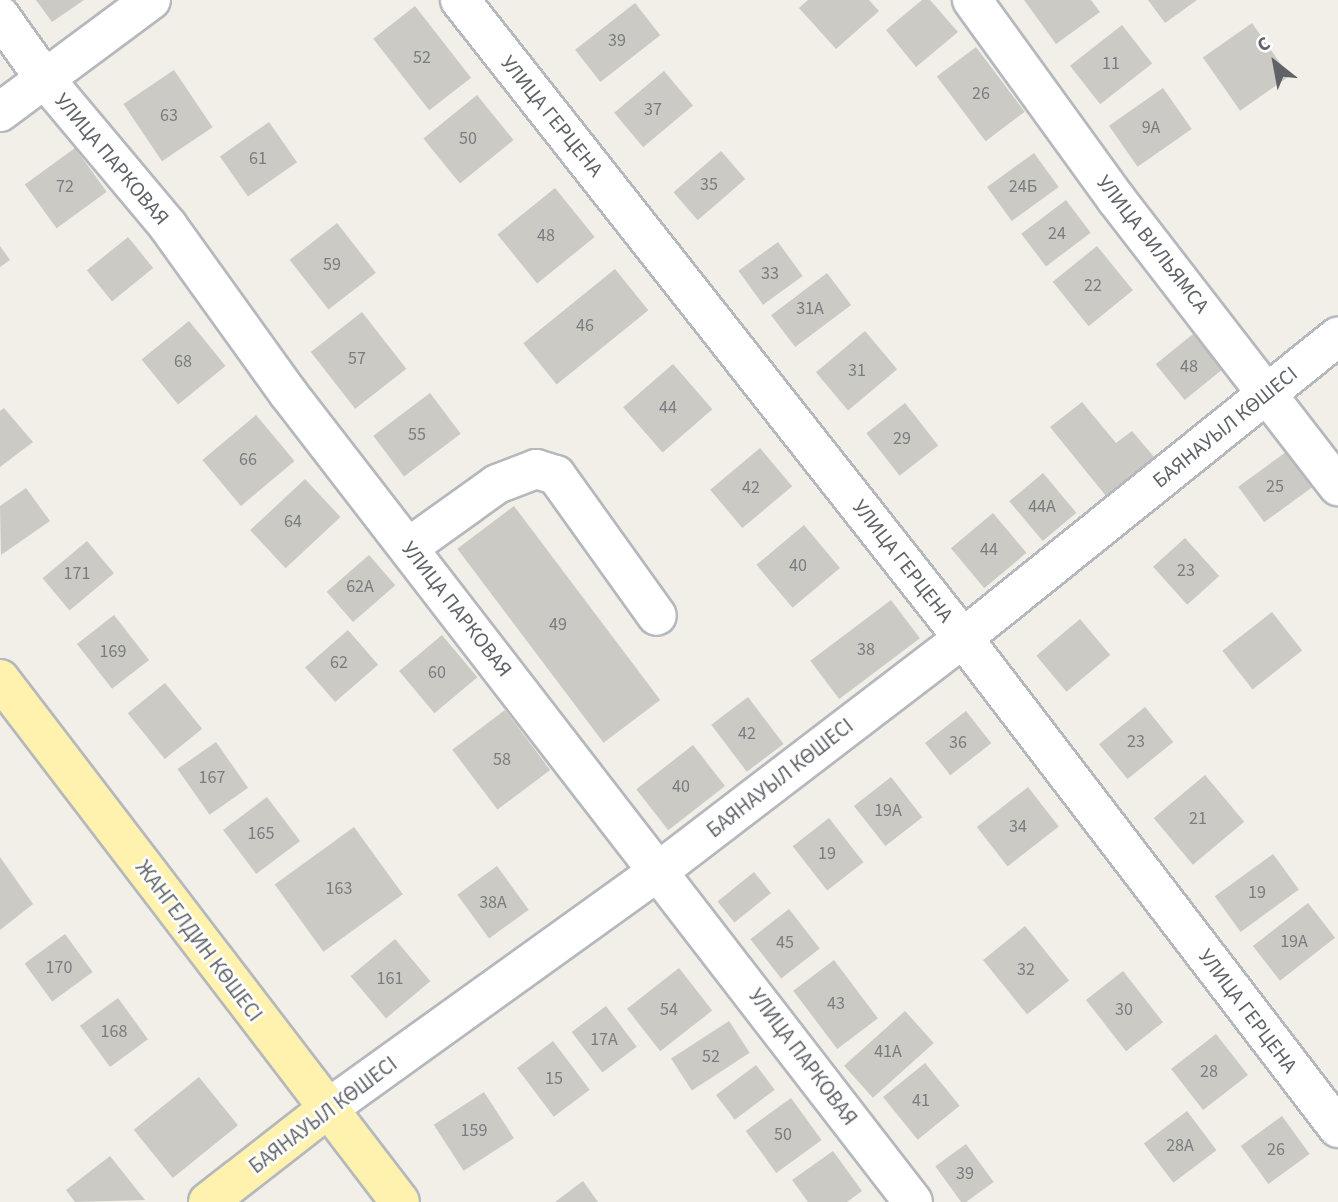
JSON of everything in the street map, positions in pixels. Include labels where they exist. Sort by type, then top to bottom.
[{"type":"main road","name":"ЖАНГЕЛДИН КӨШЕСІ","points":[[0,678],[326,1110],[400,1202]]},
{"type":"main road","name":"БАЯНАУЫЛ КӨШЕСІ","points":[[208,1202],[326,1110]]},
{"type":"street","points":[[0,112],[151,0]]},
{"type":"street","name":"УЛИЦА ГЕРЦЕНА","points":[[460,0],[963,638],[1338,1128]]},
{"type":"street","name":"УЛИЦА ВИЛЬЯМСА","points":[[972,0],[1116,199],[1269,392],[1338,486]]},
{"type":"street","name":"УЛИЦА ПАРКОВАЯ","points":[[0,16],[44,78],[168,226],[288,393],[660,870],[913,1202]]},
{"type":"street","name":"БАЯНАУЫЛ КӨШЕСІ","points":[[326,1110],[660,870],[963,638],[1338,337]]},
{"type":"street","points":[[409,547],[497,484],[536,470],[556,475],[657,617]]},
{"type":"building","points":[[36,0],[84,0],[52,22]]},
{"type":"building","points":[[808,0],[869,0],[879,11],[836,49],[799,8]]},
{"type":"building","points":[[922,0],[930,0],[958,32],[916,67],[886,30]]},
{"type":"building","points":[[1024,0],[1091,0],[1100,12],[1056,44]]},
{"type":"building","points":[[1148,0],[1197,0],[1165,23]]},
{"type":"building","points":[[635,3],[660,35],[600,82],[575,50]]},
{"type":"building","points":[[415,6],[471,78],[429,110],[373,39]]},
{"type":"building","points":[[1252,23],[1289,76],[1240,111],[1203,57]]},
{"type":"building","points":[[1122,25],[1152,64],[1100,104],[1070,66]]},
{"type":"building","points":[[976,47],[1025,112],[986,141],[937,76]]},
{"type":"building","points":[[174,70],[213,127],[162,161],[123,104]]},
{"type":"building","points":[[664,71],[693,105],[643,147],[614,113]]},
{"type":"building","points":[[1163,88],[1192,129],[1138,167],[1109,126]]},
{"type":"building","points":[[477,95],[514,140],[460,183],[423,138]]},
{"type":"building","points":[[269,122],[297,162],[248,197],[220,156]]},
{"type":"building","points":[[75,148],[107,192],[57,228],[25,184]]},
{"type":"building","points":[[721,151],[745,179],[698,220],[673,192]]},
{"type":"building","points":[[1034,153],[1059,187],[1012,221],[987,187]]},
{"type":"building","points":[[555,188],[595,237],[537,284],[497,235]]},
{"type":"building","points":[[1066,200],[1091,233],[1046,266],[1021,234]]},
{"type":"building","points":[[337,223],[376,273],[329,310],[290,260]]},
{"type":"building","points":[[128,237],[153,268],[112,301],[87,270]]},
{"type":"building","points":[[778,242],[803,276],[763,305],[738,271]]},
{"type":"building","points":[[0,246],[10,260],[0,267]]},
{"type":"building","points":[[1097,246],[1133,290],[1089,326],[1053,282]]},
{"type":"building","points":[[615,269],[648,310],[557,384],[523,343]]},
{"type":"building","points":[[827,273],[851,305],[795,347],[771,315]]},
{"type":"building","points":[[362,312],[406,369],[355,409],[311,352]]},
{"type":"building","points":[[189,321],[226,366],[178,404],[142,359]]},
{"type":"building","points":[[865,331],[897,369],[848,410],[816,372]]},
{"type":"building","points":[[1193,334],[1222,370],[1185,400],[1156,364]]},
{"type":"building","points":[[673,364],[712,409],[663,453],[623,407]]},
{"type":"building","points":[[430,393],[461,434],[404,476],[373,436]]},
{"type":"building","points":[[1082,402],[1116,443],[1132,431],[1155,458],[1106,496],[1050,427]]},
{"type":"building","points":[[905,403],[938,446],[900,476],[866,433]]},
{"type":"building","points":[[4,408],[33,442],[0,467],[0,411]]},
{"type":"building","points":[[256,415],[295,461],[241,506],[202,460]]},
{"type":"building","points":[[760,448],[792,486],[742,528],[710,490]]},
{"type":"building","points":[[1286,452],[1312,488],[1264,522],[1238,487]]},
{"type":"building","points":[[1043,473],[1076,513],[1043,541],[1009,501]]},
{"type":"building","points":[[305,479],[340,517],[286,568],[250,530]]},
{"type":"building","points":[[26,488],[50,521],[1,555],[0,506]]},
{"type":"building","points":[[514,506],[660,700],[604,743],[457,549]]},
{"type":"building","points":[[993,513],[1026,553],[984,588],[951,548]]},
{"type":"building","points":[[804,525],[840,568],[793,608],[757,565]]},
{"type":"building","points":[[1185,538],[1219,576],[1187,605],[1153,567]]},
{"type":"building","points":[[87,541],[114,573],[70,610],[43,578]]},
{"type":"building","points":[[369,555],[395,585],[353,622],[327,592]]},
{"type":"building","points":[[891,600],[920,638],[839,699],[810,661]]},
{"type":"building","points":[[1272,612],[1302,651],[1253,689],[1222,651]]},
{"type":"building","points":[[114,615],[149,660],[112,689],[77,644]]},
{"type":"building","points":[[1080,619],[1110,655],[1067,692],[1036,656]]},
{"type":"building","points":[[348,630],[378,665],[335,702],[305,667]]},
{"type":"building","points":[[442,635],[477,677],[434,713],[399,671]]},
{"type":"building","points":[[165,683],[202,729],[165,759],[128,713]]},
{"type":"building","points":[[748,697],[784,744],[747,772],[711,725]]},
{"type":"building","points":[[1145,707],[1173,742],[1127,779],[1099,744]]},
{"type":"building","points":[[505,710],[550,770],[497,810],[452,750]]},
{"type":"building","points":[[966,711],[991,743],[950,775],[925,743]]},
{"type":"building","points":[[216,742],[248,788],[210,815],[177,769]]},
{"type":"building","points":[[693,745],[725,786],[668,830],[636,789]]},
{"type":"building","points":[[1205,775],[1244,822],[1193,865],[1154,818]]},
{"type":"building","points":[[891,777],[922,817],[885,846],[854,806]]},
{"type":"building","points":[[1028,787],[1059,826],[1008,866],[977,827]]},
{"type":"building","points":[[267,797],[300,841],[256,874],[223,830]]},
{"type":"building","points":[[829,818],[863,862],[827,890],[793,846]]},
{"type":"building","points":[[354,827],[403,894],[324,952],[275,885]]},
{"type":"building","points":[[1273,854],[1299,890],[1241,932],[1215,896]]},
{"type":"building","points":[[0,857],[33,904],[0,930]]},
{"type":"building","points":[[497,866],[529,910],[489,938],[457,895]]},
{"type":"building","points":[[754,872],[771,893],[734,923],[717,902]]},
{"type":"building","points":[[1308,903],[1335,938],[1280,981],[1253,946]]},
{"type":"building","points":[[789,909],[820,948],[781,979],[750,939]]},
{"type":"building","points":[[1025,926],[1069,980],[1027,1014],[983,960]]},
{"type":"building","points":[[65,934],[93,972],[52,1001],[25,963]]},
{"type":"building","points":[[395,939],[430,981],[386,1018],[351,976]]},
{"type":"building","points":[[834,960],[878,1018],[837,1049],[793,991]]},
{"type":"building","points":[[679,968],[712,1011],[660,1051],[627,1009]]},
{"type":"building","points":[[1123,971],[1163,1022],[1126,1051],[1086,1000]]},
{"type":"building","points":[[118,998],[148,1039],[110,1067],[80,1026]]},
{"type":"building","points":[[606,1006],[637,1047],[602,1073],[572,1032]]},
{"type":"building","points":[[905,1011],[934,1043],[873,1098],[844,1066]]},
{"type":"building","points":[[729,1021],[750,1053],[692,1090],[671,1059]]},
{"type":"building","points":[[1216,1034],[1248,1075],[1203,1110],[1171,1069]]},
{"type":"building","points":[[553,1041],[590,1090],[554,1117],[517,1068]]},
{"type":"building","points":[[925,1063],[960,1106],[918,1140],[883,1097]]},
{"type":"building","points":[[756,1065],[775,1090],[735,1120],[716,1095]]},
{"type":"building","points":[[199,1077],[238,1125],[173,1178],[134,1130]]},
{"type":"building","points":[[484,1092],[514,1138],[464,1171],[434,1125]]},
{"type":"building","points":[[791,1098],[822,1140],[776,1173],[746,1131]]},
{"type":"building","points":[[1187,1111],[1216,1150],[1173,1183],[1144,1143]]},
{"type":"building","points":[[1282,1116],[1310,1154],[1268,1184],[1241,1146]]},
{"type":"building","points":[[966,1144],[994,1182],[966,1202],[961,1202],[935,1166]]},
{"type":"building","points":[[833,1151],[862,1191],[847,1202],[808,1202],[792,1180]]},
{"type":"building","points":[[110,1156],[145,1200],[75,1202],[66,1190]]},
{"type":"building","points":[[583,1181],[598,1202],[555,1202]]}]
